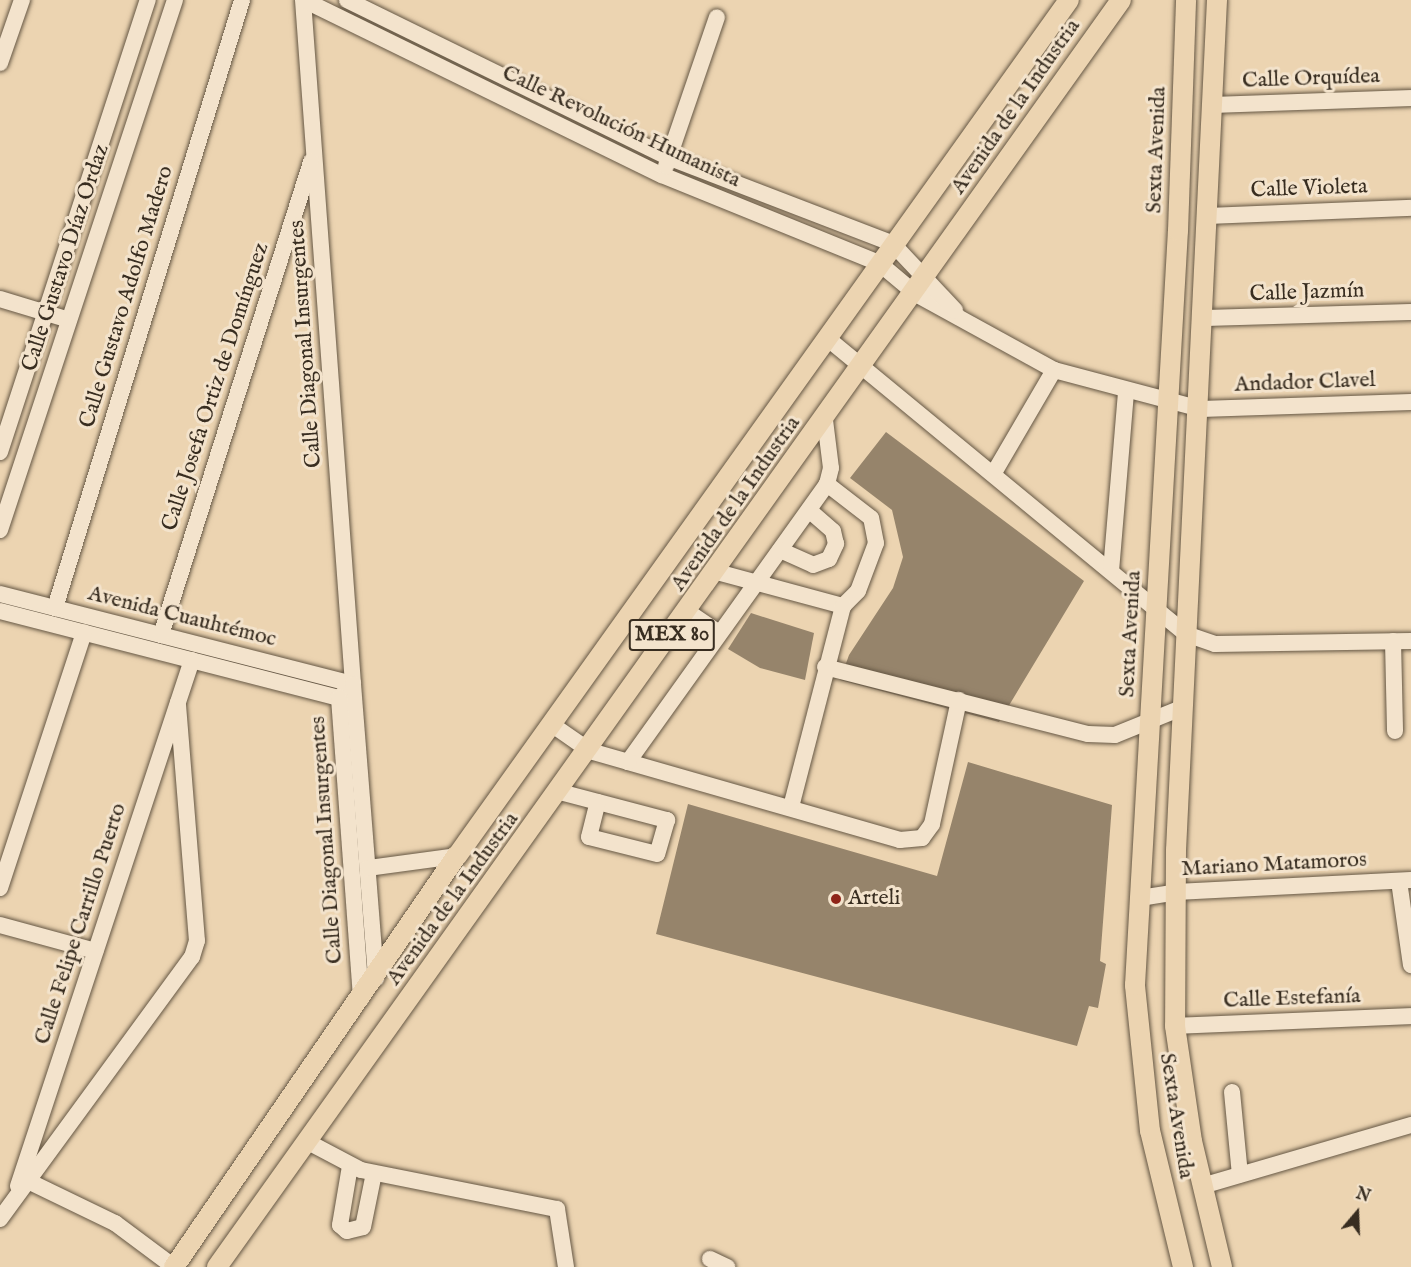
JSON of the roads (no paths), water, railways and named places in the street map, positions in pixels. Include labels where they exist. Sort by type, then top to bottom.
[{"type":"main road","name":"Avenida de la Industria","points":[[174,1267],[376,978],[457,856],[554,726],[892,243],[1069,0]]},
{"type":"main road","name":"Avenida de la Industria","points":[[217,1267],[590,751],[1122,0]]},
{"type":"main road","name":"Sexta Avenida","points":[[1183,1267],[1150,1131],[1135,985],[1168,402],[1185,0]]},
{"type":"main road","name":"Sexta Avenida","points":[[1217,0],[1201,409],[1186,634],[1176,892],[1175,1026],[1202,1186],[1222,1267]]},
{"type":"street","points":[[1,56],[22,0]]},
{"type":"street","name":"Calle Gustavo Díaz Ordaz","points":[[0,452],[148,0]]},
{"type":"street","name":"Calle Gustavo Díaz Ordaz","points":[[0,530],[175,0]]},
{"type":"street","name":"Calle Gustavo Adolfo Madero","points":[[56,608],[242,0]]},
{"type":"street","name":"Calle Diagonal Insurgentes","points":[[304,0],[376,978]]},
{"type":"street","name":"Calle Revolución Humanista","points":[[304,0],[662,175],[879,263],[921,285]]},
{"type":"street","name":"Calle Revolución Humanista","points":[[347,0],[670,158],[892,243],[921,285]]},
{"type":"street","points":[[662,175],[670,158],[717,16]]},
{"type":"street","name":"Calle Orquídea","points":[[1213,105],[1411,98]]},
{"type":"street","points":[[114,103],[138,111]]},
{"type":"street","name":"Calle Josefa Ortiz de Domínguez","points":[[161,635],[314,152]]},
{"type":"street","name":"Calle Violeta","points":[[1209,216],[1411,208]]},
{"type":"street","name":"Andador Clavel","points":[[921,285],[964,321],[1054,370],[1126,392],[1201,409],[1411,402]]},
{"type":"street","points":[[0,299],[69,320]]},
{"type":"street","name":"Calle Jazmín","points":[[1205,318],[1411,312]]},
{"type":"street","points":[[827,338],[995,471],[1111,571],[1156,614],[1186,634],[1215,644],[1411,641]]},
{"type":"street","points":[[995,471],[1054,370]]},
{"type":"street","points":[[1111,571],[1126,392]]},
{"type":"street","points":[[628,762],[718,632],[755,586],[827,484],[831,468],[825,420]]},
{"type":"street","points":[[791,807],[825,667],[843,606],[858,591],[876,543],[871,518],[827,484]]},
{"type":"street","points":[[780,550],[813,565],[830,559],[836,544],[833,531],[809,510]]},
{"type":"street","points":[[717,573],[755,586],[843,606]]},
{"type":"street","name":"Avenida Cuauhtémoc","points":[[0,594],[161,635],[192,660],[339,698]]},
{"type":"street","name":"Avenida Cuauhtémoc","points":[[0,611],[84,632],[177,648],[353,684]]},
{"type":"street","points":[[688,612],[718,632]]},
{"type":"street","points":[[0,888],[84,632]]},
{"type":"street","points":[[1394,642],[1395,731]]},
{"type":"street","name":"Calle Felipe Carrillo Puerto","points":[[13,1202],[192,660]]},
{"type":"street","points":[[825,667],[1088,734],[1115,735],[1150,724],[1184,707]]},
{"type":"street","name":"Calle Diagonal Insurgentes","points":[[353,684],[339,698],[361,998]]},
{"type":"street","points":[[554,726],[590,751],[900,840],[922,838],[932,824],[959,700]]},
{"type":"street","name":"Calle Felipe Carrillo Puerto","points":[[0,1219],[192,957],[197,942],[178,703]]},
{"type":"street","points":[[560,792],[667,820],[657,854],[589,837],[598,802]]},
{"type":"street","points":[[368,868],[457,856]]},
{"type":"street","points":[[1405,880],[1411,965]]},
{"type":"street","name":"Mariano Matamoros","points":[[1140,898],[1176,892],[1405,880]]},
{"type":"street","points":[[0,925],[96,951]]},
{"type":"street","name":"Calle Estefanía","points":[[1175,1026],[1411,1016]]},
{"type":"street","points":[[1232,1092],[1240,1175]]},
{"type":"street","points":[[1202,1186],[1411,1125]]},
{"type":"street","points":[[308,1142],[350,1166],[374,1173],[557,1209],[566,1267]]},
{"type":"street","points":[[350,1166],[340,1225],[347,1231],[363,1227],[374,1173]]},
{"type":"street","points":[[28,1181],[115,1223],[174,1267]]},
{"type":"street","points":[[710,1259],[727,1267]]},
{"type":"place","name":"Arteli","points":[[836,899]]}]
